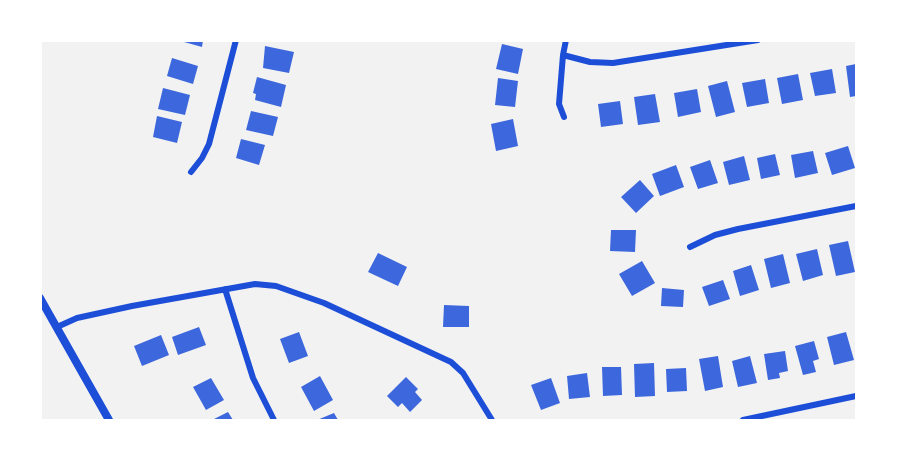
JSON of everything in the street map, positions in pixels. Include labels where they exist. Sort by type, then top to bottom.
[{"type":"street","points":[[190,172],[202,158],[209,144],[236,40]]},
{"type":"street","points":[[564,117],[560,104],[566,40]]},
{"type":"street","points":[[563,55],[590,62],[613,63],[758,40]]},
{"type":"street","points":[[690,247],[715,235],[738,229],[856,206]]},
{"type":"street","points":[[57,327],[77,318],[225,289],[255,284],[276,286],[451,362],[463,373],[492,420]]},
{"type":"street","points":[[225,289],[253,378],[274,420]]},
{"type":"street","points":[[40,298],[109,420]]},
{"type":"street","points":[[743,420],[856,396]]},
{"type":"building","points":[[177,40],[203,40],[202,47]]},
{"type":"building","points":[[502,44],[523,49],[518,74],[496,69]]},
{"type":"building","points":[[265,46],[294,52],[289,73],[263,68]]},
{"type":"building","points":[[172,58],[198,66],[193,84],[167,76]]},
{"type":"building","points":[[856,64],[856,96],[850,97],[846,66]]},
{"type":"building","points":[[832,69],[836,93],[815,96],[810,73]]},
{"type":"building","points":[[798,74],[803,100],[782,104],[777,78]]},
{"type":"building","points":[[257,77],[286,85],[281,107],[255,100],[256,94],[253,93]]},
{"type":"building","points":[[498,78],[518,81],[515,107],[495,105]]},
{"type":"building","points":[[765,79],[769,103],[747,107],[742,83]]},
{"type":"building","points":[[727,81],[735,112],[716,117],[708,86]]},
{"type":"building","points":[[163,88],[190,95],[185,115],[158,109]]},
{"type":"building","points":[[697,89],[701,112],[678,117],[674,93]]},
{"type":"building","points":[[655,94],[660,122],[638,125],[634,97]]},
{"type":"building","points":[[620,101],[623,124],[601,127],[598,104]]},
{"type":"building","points":[[251,111],[278,117],[273,136],[246,130]]},
{"type":"building","points":[[157,116],[182,122],[177,143],[153,137]]},
{"type":"building","points":[[513,119],[518,146],[496,151],[491,124]]},
{"type":"building","points":[[241,139],[265,145],[259,165],[236,158]]},
{"type":"building","points":[[848,146],[855,168],[832,175],[825,153]]},
{"type":"building","points":[[813,151],[818,173],[795,178],[791,155]]},
{"type":"building","points":[[775,154],[780,175],[761,179],[757,158]]},
{"type":"building","points":[[744,156],[750,180],[729,185],[723,162]]},
{"type":"building","points":[[710,160],[718,183],[698,189],[690,167]]},
{"type":"building","points":[[676,165],[684,187],[660,196],[652,174]]},
{"type":"building","points":[[640,180],[654,196],[636,213],[621,197]]},
{"type":"building","points":[[611,230],[636,230],[635,252],[610,251]]},
{"type":"building","points":[[848,241],[855,272],[836,276],[829,245]]},
{"type":"building","points":[[817,249],[823,275],[803,281],[796,254]]},
{"type":"building","points":[[378,253],[407,267],[398,286],[368,272]]},
{"type":"building","points":[[783,254],[790,283],[771,288],[764,259]]},
{"type":"building","points":[[642,261],[655,283],[632,296],[619,274]]},
{"type":"building","points":[[751,265],[759,290],[740,296],[733,271]]},
{"type":"building","points":[[723,280],[730,299],[709,306],[702,287]]},
{"type":"building","points":[[662,288],[684,290],[683,307],[661,306]]},
{"type":"building","points":[[444,305],[469,306],[469,327],[443,327]]},
{"type":"building","points":[[199,327],[206,345],[178,355],[172,337]]},
{"type":"building","points":[[299,332],[308,356],[289,363],[280,339]]},
{"type":"building","points":[[846,332],[854,360],[834,365],[827,337]]},
{"type":"building","points":[[161,335],[169,355],[142,366],[134,346]]},
{"type":"building","points":[[814,341],[819,359],[813,361],[816,372],[803,375],[795,346]]},
{"type":"building","points":[[785,351],[788,371],[779,373],[780,378],[768,380],[764,354]]},
{"type":"building","points":[[718,356],[723,387],[705,391],[699,359]]},
{"type":"building","points":[[750,356],[757,383],[738,387],[732,361]]},
{"type":"building","points":[[654,363],[655,396],[635,397],[634,364]]},
{"type":"building","points":[[602,367],[621,367],[622,395],[603,396]]},
{"type":"building","points":[[686,368],[687,391],[667,392],[666,369]]},
{"type":"building","points":[[587,373],[590,397],[569,399],[567,376]]},
{"type":"building","points":[[320,376],[333,400],[314,411],[301,387]]},
{"type":"building","points":[[406,377],[418,389],[415,392],[422,400],[410,412],[402,403],[398,407],[387,396]]},
{"type":"building","points":[[211,378],[224,400],[206,410],[193,387]]},
{"type":"building","points":[[551,378],[560,403],[541,410],[531,385]]},
{"type":"building","points":[[228,412],[233,420],[212,420]]},
{"type":"building","points":[[334,413],[338,420],[317,420]]}]
